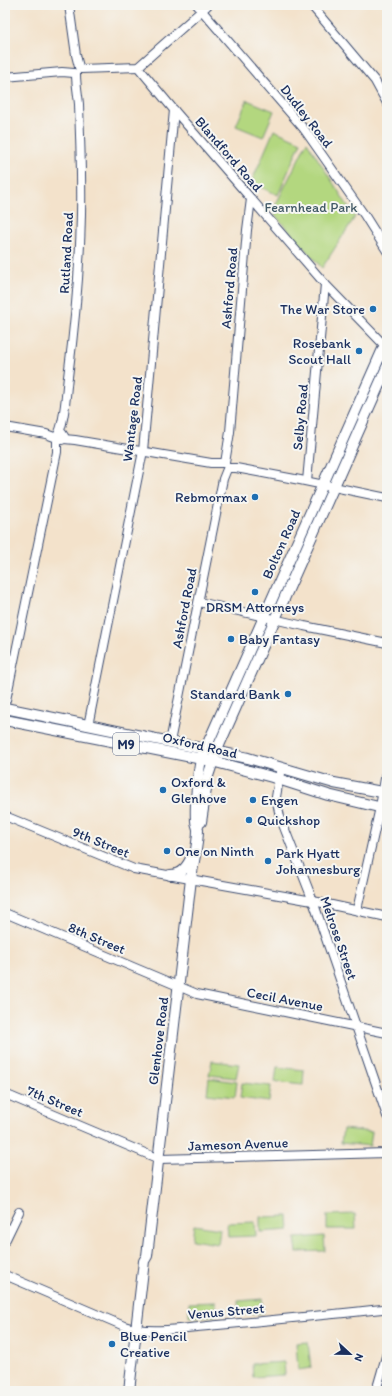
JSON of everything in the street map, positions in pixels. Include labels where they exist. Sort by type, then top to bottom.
[{"type":"main road","name":"Bolton Road","points":[[212,761],[323,485],[386,344]]},
{"type":"main road","name":"Bolton Road","points":[[203,755],[334,487],[387,367]]},
{"type":"main road","name":"Oxford Road","points":[[6,705],[88,726],[170,742],[203,755],[212,761],[278,779],[328,795],[383,808]]},
{"type":"main road","name":"Oxford Road","points":[[5,720],[203,755],[216,752],[281,767],[334,783],[384,792]]},
{"type":"main road","name":"Glenhove Road","points":[[198,829],[196,822],[196,800],[198,779],[203,755]]},
{"type":"main road","name":"Glenhove Road","points":[[133,1391],[148,1261],[147,1256],[191,879],[198,829],[212,761]]},
{"type":"main road","points":[[205,793],[210,777],[214,772],[222,770],[246,770]]},
{"type":"main road","points":[[170,875],[178,874],[184,869],[190,860],[196,845]]},
{"type":"main road","name":"Glenhove Road","points":[[129,1391],[139,1330]]},
{"type":"street","name":"Rutland Road","points":[[5,720],[6,705],[61,437],[77,299],[81,213],[78,88],[76,55],[69,5]]},
{"type":"street","points":[[311,5],[375,81],[387,103]]},
{"type":"street","points":[[5,77],[93,69],[138,67],[202,7]]},
{"type":"street","name":"Dudley Road","points":[[202,7],[304,129],[365,216],[387,251]]},
{"type":"street","name":"Blandford Road","points":[[138,67],[325,284],[386,344]]},
{"type":"street","name":"Wantage Road","points":[[88,726],[143,451],[174,110]]},
{"type":"street","name":"Ashford Road","points":[[170,742],[199,602],[223,479],[222,477],[227,466],[247,230],[251,199]]},
{"type":"street","name":"Selby Road","points":[[307,481],[325,284]]},
{"type":"street","points":[[5,427],[211,463],[387,498]]},
{"type":"street","points":[[199,602],[387,643]]},
{"type":"street","name":"Melrose Street","points":[[281,767],[276,797],[278,810],[312,901],[387,1116]]},
{"type":"street","points":[[357,910],[383,808],[387,767]]},
{"type":"street","name":"9th Street","points":[[5,816],[127,867],[312,901],[387,917]]},
{"type":"street","name":"8th Street","points":[[5,913],[178,987]]},
{"type":"street","name":"Cecil Avenue","points":[[178,987],[210,998],[387,1033]]},
{"type":"street","name":"7th Street","points":[[5,1094],[96,1132]]},
{"type":"street","name":"Jameson Avenue","points":[[96,1132],[159,1159],[387,1153]]},
{"type":"street","points":[[5,1241],[19,1212]]},
{"type":"street","name":"Venus Street","points":[[5,1275],[124,1326],[139,1330],[188,1328],[385,1309]]},
{"type":"street","points":[[376,1391],[387,1353]]},
{"type":"green space","points":[[247,100],[274,111],[263,137],[236,126]]},
{"type":"green space","points":[[274,130],[301,142],[278,195],[251,183]]},
{"type":"green space","name":"Fearnhead Park","points":[[307,142],[355,217],[322,268],[272,212]]},
{"type":"green space","points":[[212,1061],[239,1064],[236,1078],[209,1075]]},
{"type":"green space","points":[[277,1067],[304,1070],[303,1085],[275,1082]]},
{"type":"green space","points":[[209,1078],[237,1082],[235,1097],[207,1094]]},
{"type":"green space","points":[[242,1083],[271,1086],[269,1102],[240,1098]]},
{"type":"green space","points":[[343,1129],[372,1132],[370,1146],[341,1143]]},
{"type":"green space","points":[[355,1214],[356,1229],[327,1229],[327,1215]]},
{"type":"green space","points":[[288,1216],[289,1230],[260,1232],[260,1217]]},
{"type":"green space","points":[[255,1222],[256,1236],[228,1237],[227,1223]]},
{"type":"green space","points":[[194,1225],[220,1229],[218,1244],[192,1240]]},
{"type":"green space","points":[[324,1236],[325,1251],[297,1252],[295,1238]]},
{"type":"green space","points":[[262,1299],[263,1313],[239,1314],[238,1301]]},
{"type":"green space","points":[[216,1302],[216,1316],[189,1317],[189,1303]]},
{"type":"green space","points":[[308,1342],[311,1368],[298,1370],[296,1343]]},
{"type":"green space","points":[[284,1362],[285,1375],[253,1377],[252,1364]]},
{"type":"place","name":"The War Store","points":[[373,309]]},
{"type":"place","name":"Rosebank Scout Hall","points":[[359,351]]},
{"type":"place","name":"Rebmormax","points":[[255,497]]},
{"type":"place","name":"DRSM Attorneys","points":[[255,592]]},
{"type":"place","name":"Baby Fantasy","points":[[231,639]]},
{"type":"place","name":"Standard Bank","points":[[288,694]]},
{"type":"place","name":"Oxford & Glenhove","points":[[163,790]]},
{"type":"place","name":"Engen","points":[[253,800]]},
{"type":"place","name":"Quickshop","points":[[249,820]]},
{"type":"place","name":"One on Ninth","points":[[167,851]]},
{"type":"place","name":"Park Hyatt Johannesburg","points":[[268,861]]},
{"type":"place","name":"Blue Pencil Creative","points":[[112,1344]]}]
